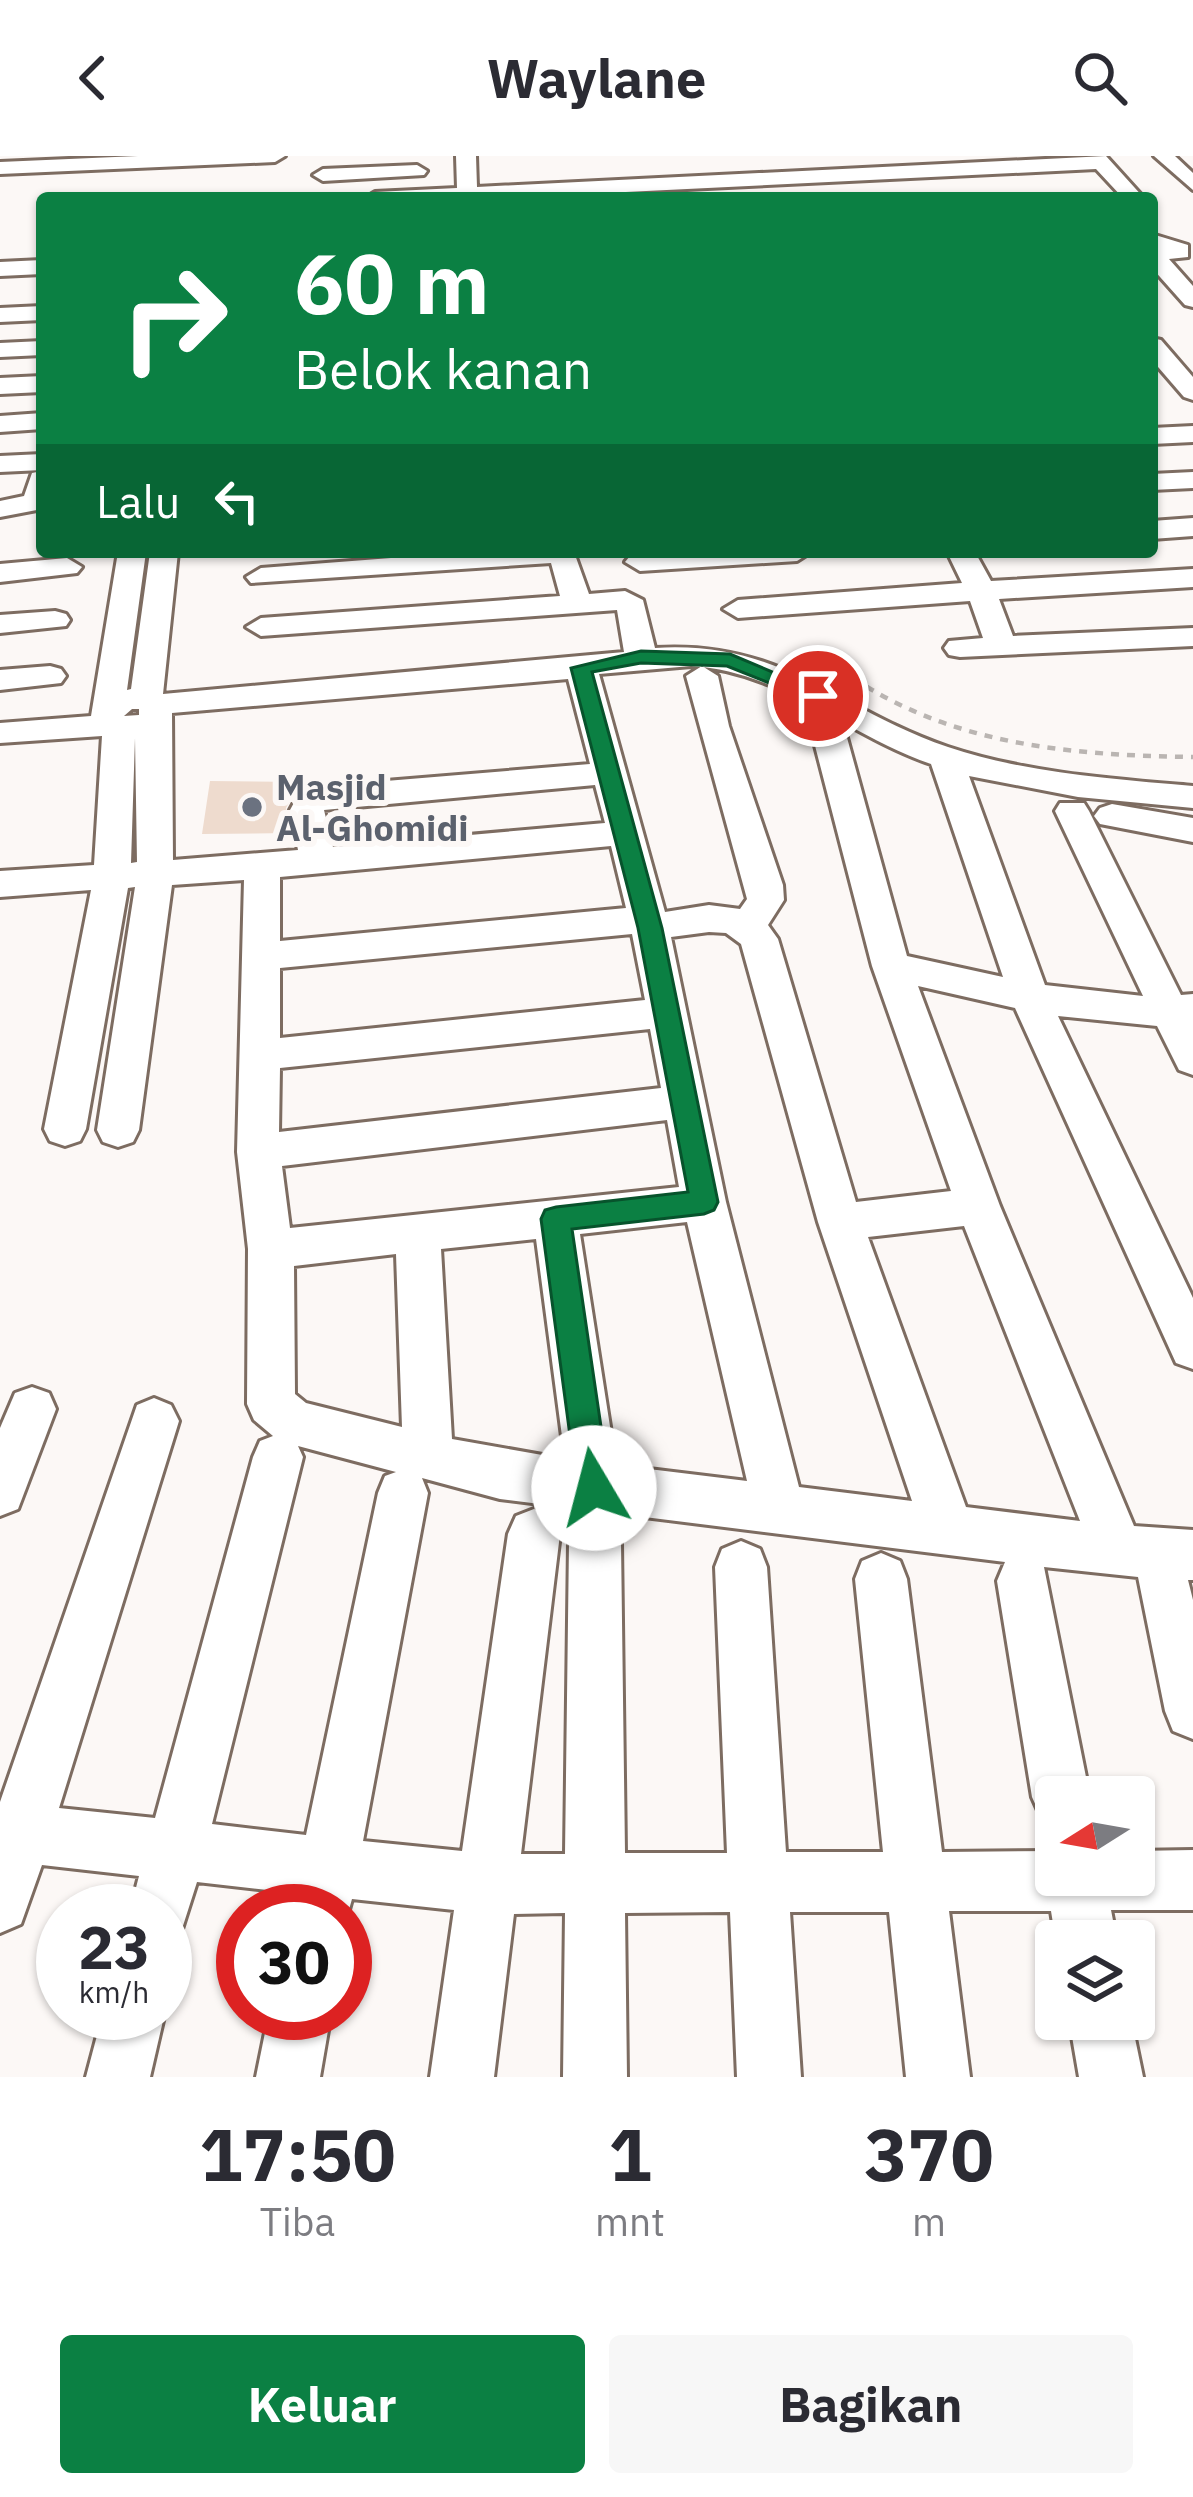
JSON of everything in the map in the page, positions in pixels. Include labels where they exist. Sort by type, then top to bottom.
[{"type":"street","points":[[0,167],[275,156]]},
{"type":"street","points":[[755,156],[772,188]]},
{"type":"street","points":[[1163,156],[1190,178]]},
{"type":"street","points":[[495,192],[636,182],[772,188],[1098,159],[1120,191]]},
{"type":"street","points":[[324,166],[466,163]]},
{"type":"street","points":[[1158,225],[1183,254]]},
{"type":"street","points":[[1158,261],[1193,300]]},
{"type":"street","points":[[0,269],[36,267]]},
{"type":"street","points":[[0,301],[36,299]]},
{"type":"street","points":[[0,315],[36,313]]},
{"type":"street","points":[[0,350],[36,347]]},
{"type":"street","points":[[1158,356],[1193,393]]},
{"type":"street","points":[[0,386],[36,384]]},
{"type":"street","points":[[1158,396],[1193,393]]},
{"type":"street","points":[[0,424],[36,421]]},
{"type":"street","points":[[1158,436],[1193,434]]},
{"type":"street","points":[[0,464],[36,462]]},
{"type":"street","points":[[1158,482],[1193,480]]},
{"type":"street","points":[[1158,530],[1193,527]]},
{"type":"street","points":[[118,1130],[154,872],[154,814],[135,715],[132,558]]},
{"type":"street","points":[[64,1129],[112,874],[114,819],[163,558]]},
{"type":"street","points":[[259,660],[260,564],[402,558]]},
{"type":"street","points":[[562,558],[577,603]]},
{"type":"street","points":[[639,558],[654,658]]},
{"type":"street","points":[[964,558],[1001,644]]},
{"type":"street","points":[[0,573],[67,568]]},
{"type":"street","points":[[739,609],[1193,578]]},
{"type":"street","points":[[135,715],[259,660],[607,599],[629,603],[654,658]]},
{"type":"street","points":[[0,624],[55,620]]},
{"type":"street","points":[[960,648],[1193,637]]},
{"type":"street","points":[[0,733],[135,715],[246,719],[583,677],[654,658],[730,660],[794,686],[949,771],[1072,811],[1193,830]]},
{"type":"street","points":[[259,660],[583,677],[702,676],[753,687],[829,734],[898,768],[1193,797]]},
{"type":"street","points":[[0,680],[50,676]]},
{"type":"street","points":[[702,676],[713,726],[765,885],[766,900],[749,925]]},
{"type":"street","points":[[583,677],[649,924],[704,1202],[781,1511]]},
{"type":"street","points":[[829,734],[891,966],[978,1206],[1118,1551]]},
{"type":"street","points":[[949,771],[1029,996],[1193,1348]]},
{"type":"street","points":[[318,860],[307,810],[313,798],[609,773]]},
{"type":"street","points":[[1072,811],[1181,1011],[1193,1059]]},
{"type":"street","points":[[114,819],[154,814]]},
{"type":"street","points":[[0,884],[262,866],[624,832]]},
{"type":"street","points":[[262,866],[258,1152],[271,1250],[271,1404],[293,1422],[416,1475],[500,1475],[594,1516],[781,1511],[1118,1551],[1178,1569],[1193,1711]]},
{"type":"street","points":[[262,956],[729,917],[749,925],[759,939],[840,1222],[949,1530]]},
{"type":"street","points":[[891,966],[1029,996],[1181,1011]]},
{"type":"street","points":[[260,1055],[668,1012]]},
{"type":"street","points":[[258,1152],[687,1101]]},
{"type":"street","points":[[271,1250],[704,1202]]},
{"type":"street","points":[[840,1222],[978,1206]]},
{"type":"street","points":[[556,1219],[594,1516],[595,2077]]},
{"type":"street","points":[[326,1884],[416,1475],[418,1234]]},
{"type":"street","points":[[0,1492],[32,1409]]},
{"type":"street","points":[[0,1903],[11,1832],[154,1421]]},
{"type":"street","points":[[167,1884],[278,1456]]},
{"type":"street","points":[[462,2077],[535,1534]]},
{"type":"street","points":[[741,1567],[769,2077]]},
{"type":"street","points":[[880,1579],[938,2077]]},
{"type":"street","points":[[1023,1581],[1057,1776]]},
{"type":"street","points":[[11,1832],[176,1850],[306,1884]]},
{"type":"street","points":[[372,1888],[1035,1879]]},
{"type":"street","points":[[1155,1879],[1193,1880]]},
{"type":"street","points":[[118,2077],[127,2040]]},
{"type":"street","points":[[288,2077],[295,2040]]},
{"type":"street","points":[[1104,2040],[1111,2077]]},
{"type":"path","points":[[794,686],[808,670],[833,664],[883,700],[920,718],[986,736],[1193,757]]},
{"type":"building","name":"Masjid Al-Ghomidi","points":[[210,781],[301,782],[286,808],[290,833],[202,834]]},
{"type":"place","name":"Masjid Al-Ghomidi","points":[[252,807]]},
{"type":"route","points":[[594,1488],[556,1219],[704,1202],[650,928],[581,668],[641,657],[730,660],[818,696]]}]
